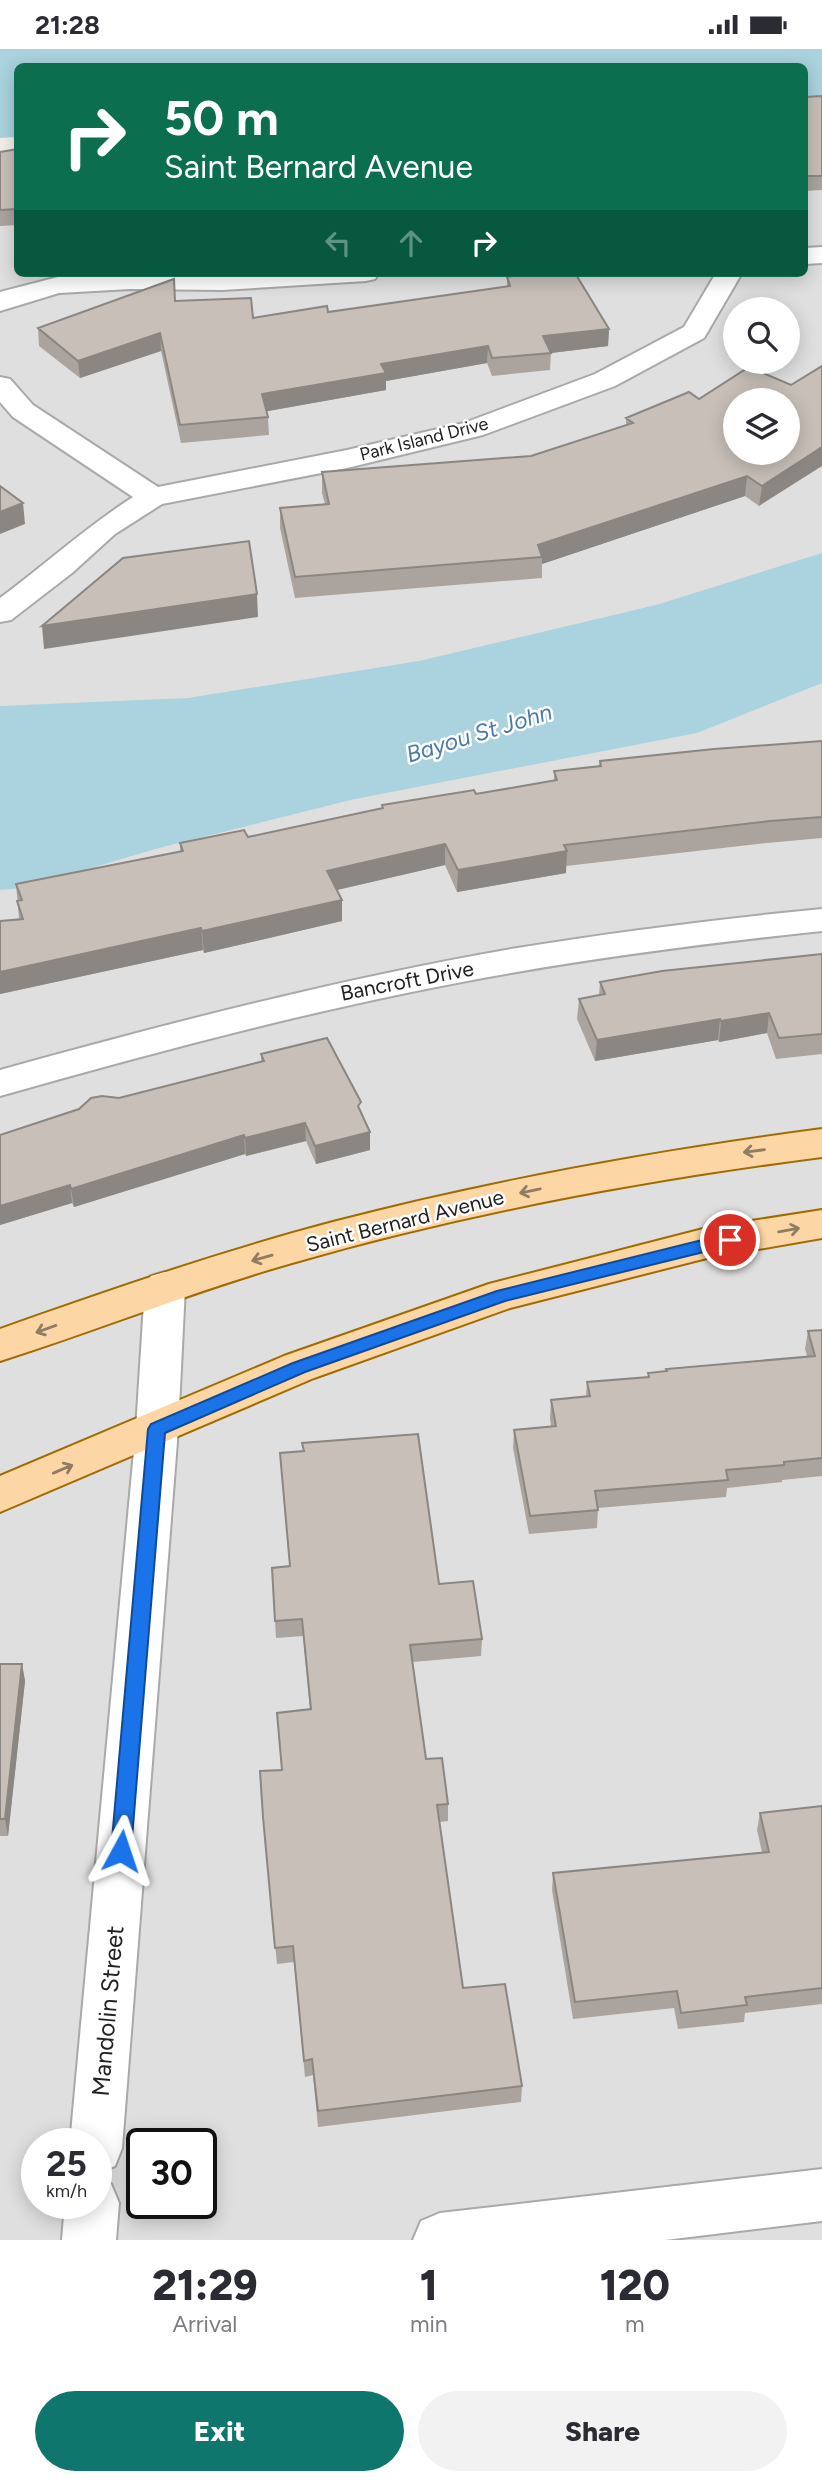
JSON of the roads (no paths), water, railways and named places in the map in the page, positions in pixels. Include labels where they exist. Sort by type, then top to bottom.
[{"type":"main road","name":"Saint Bernard Avenue","points":[[0,1345],[165,1287],[332,1237],[535,1190],[736,1153],[822,1143]]},
{"type":"main road","points":[[0,1495],[299,1367],[503,1295],[707,1243],[822,1224]]},
{"type":"street","points":[[0,303],[5,299],[58,285],[130,281],[222,282],[302,277]]},
{"type":"street","name":"Park Island Drive","points":[[0,613],[61,567],[104,528],[153,497],[346,459],[473,429],[605,380],[694,332],[727,277]]},
{"type":"street","points":[[0,385],[23,411],[153,497]]},
{"type":"street","name":"Bancroft Drive","points":[[0,1083],[261,1011],[398,981],[641,940],[730,928],[822,920]]},
{"type":"street","name":"Mandolin Street","points":[[98,2128],[157,1429],[165,1287]]},
{"type":"street","points":[[440,2240],[822,2195]]},
{"type":"street","points":[[89,2240],[91,2219]]},
{"type":"water","points":[[0,49],[822,49],[822,112],[808,113],[808,63],[14,63],[14,137],[0,138]]},
{"type":"water","name":"Bayou St John","points":[[822,553],[822,683],[697,733],[355,799],[159,848],[23,888],[0,890],[0,706],[188,698],[419,661],[656,605]]}]
